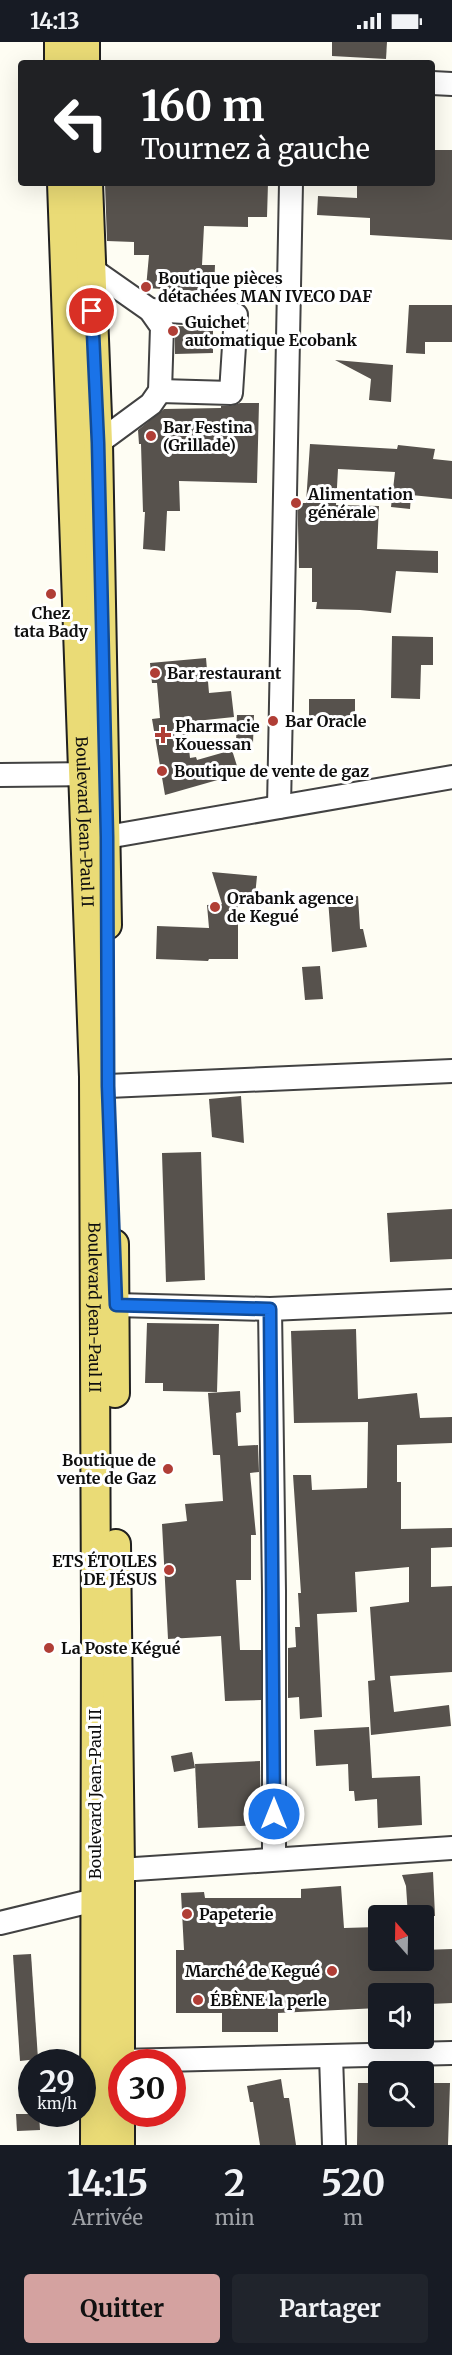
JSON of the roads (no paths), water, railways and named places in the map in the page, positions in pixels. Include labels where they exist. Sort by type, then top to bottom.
[{"type":"main road","points":[[59,42],[59,60]]},
{"type":"main road","points":[[85,42],[86,60]]},
{"type":"main road","name":"Boulevard Jean-Paul II","points":[[62,186],[94,774],[107,837],[108,1086],[116,1305],[115,1461],[120,2049]]},
{"type":"main road","name":"Boulevard Jean-Paul II","points":[[88,186],[98,443],[94,774],[96,1627],[94,2145]]},
{"type":"main road","name":"Boulevard Jean-Paul II","points":[[120,2127],[120,2145]]},
{"type":"street","points":[[435,83],[452,84]]},
{"type":"street","points":[[279,807],[291,186]]},
{"type":"street","points":[[90,268],[150,310],[162,327],[160,390],[151,404],[98,443]]},
{"type":"street","points":[[150,310],[236,315],[231,393],[160,390]]},
{"type":"street","points":[[0,775],[94,774]]},
{"type":"street","points":[[107,837],[452,777]]},
{"type":"street","points":[[108,1086],[452,1071]]},
{"type":"street","points":[[116,1305],[270,1309],[452,1301]]},
{"type":"street","points":[[270,1309],[274,1591],[274,1858]]},
{"type":"street","points":[[120,1870],[452,1848]]},
{"type":"street","points":[[0,1923],[95,1900]]},
{"type":"street","points":[[186,2059],[452,2053]]},
{"type":"street","points":[[331,2056],[334,2145]]},
{"type":"place","name":"Boutique pièces détachées MAN IVECO DAF","points":[[146,287]]},
{"type":"place","name":"Guichet automatique Ecobank","points":[[173,331]]},
{"type":"place","name":"Bar Festina (Grillade)","points":[[151,436]]},
{"type":"place","name":"Alimentation générale","points":[[296,503]]},
{"type":"place","name":"Chez tata Bady","points":[[51,594]]},
{"type":"place","name":"Bar restaurant","points":[[155,673]]},
{"type":"place","name":"Bar Oracle","points":[[273,721]]},
{"type":"place","name":"Pharmacie Kouessan","points":[[163,735]]},
{"type":"place","name":"Boutique de vente de gaz","points":[[162,771]]},
{"type":"place","name":"Orabank agence de Kegué","points":[[215,907]]},
{"type":"place","name":"Boutique de vente de Gaz","points":[[168,1469]]},
{"type":"place","name":"ETS ÉTOILES DE JÉSUS","points":[[169,1570]]},
{"type":"place","name":"La Poste Kégué","points":[[49,1648]]},
{"type":"place","name":"Papeterie","points":[[187,1914]]},
{"type":"place","name":"Marché de Kegué","points":[[332,1971]]},
{"type":"place","name":"ÉBÈNE la perle","points":[[198,2000]]}]
